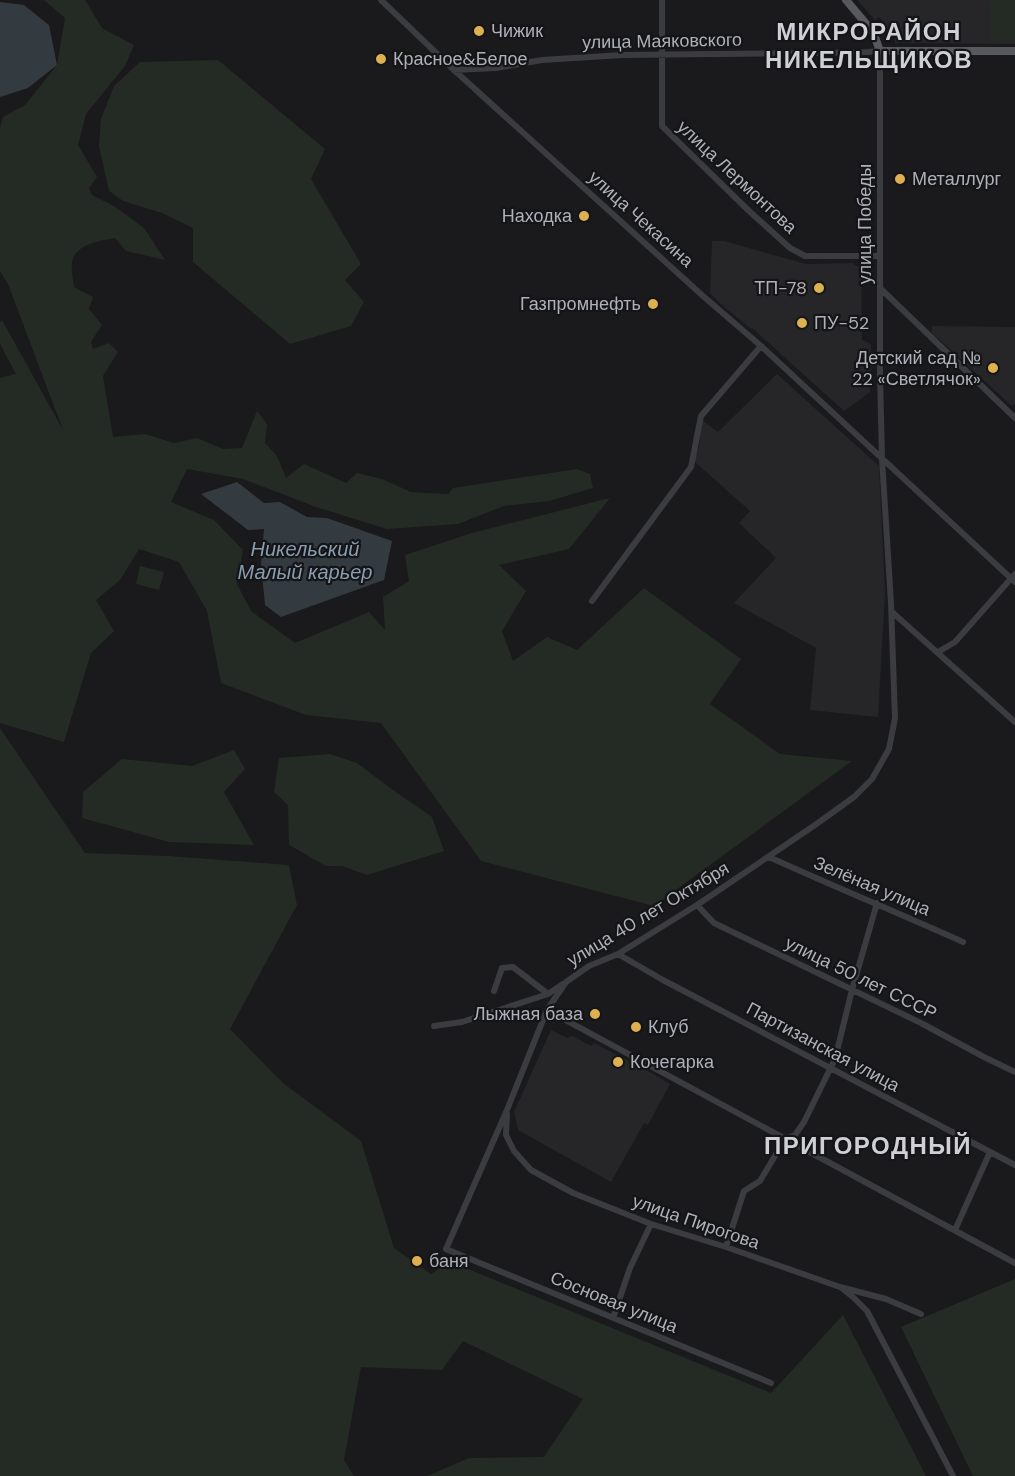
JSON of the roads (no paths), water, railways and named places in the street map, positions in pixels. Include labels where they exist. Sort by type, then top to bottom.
[{"type":"main road","name":"улица Победы","points":[[846,0],[873,32],[880,51]]},
{"type":"main road","name":"улица Маяковского","points":[[880,51],[1015,51]]},
{"type":"street","name":"улица Чекасина","points":[[381,0],[454,70],[702,296],[762,346],[882,459],[1014,578]]},
{"type":"street","name":"улица Лермонтова","points":[[662,0],[662,126],[790,248],[805,256],[880,256]]},
{"type":"street","name":"улица Маяковского","points":[[454,70],[496,68],[542,60],[623,55],[880,51]]},
{"type":"street","name":"улица Победы","points":[[880,51],[882,459],[892,612]]},
{"type":"street","points":[[881,289],[1015,418]]},
{"type":"street","points":[[592,601],[691,467],[701,416],[762,346]]},
{"type":"street","points":[[938,652],[955,642],[1014,578]]},
{"type":"street","points":[[892,612],[1015,722]]},
{"type":"street","name":"улица 40 лет Октября","points":[[446,1249],[507,1110],[547,1010],[566,982],[589,966],[618,954],[697,905],[854,797],[872,779],[889,749],[895,718],[892,612]]},
{"type":"street","name":"Зелёная улица","points":[[769,857],[963,942]]},
{"type":"street","points":[[726,1247],[744,1191],[760,1181],[785,1139],[795,1135],[804,1122],[835,1059],[877,903]]},
{"type":"street","name":"улица 50 лет СССР","points":[[697,905],[714,923],[921,1023],[1015,1072]]},
{"type":"street","name":"Партизанская улица","points":[[618,954],[663,980],[1015,1165]]},
{"type":"street","points":[[494,991],[502,968],[513,967],[548,994]]},
{"type":"street","points":[[434,1026],[462,1022],[548,994],[566,982]]},
{"type":"street","points":[[547,1010],[1015,1263]]},
{"type":"street","name":"улица Пирогова","points":[[507,1110],[506,1135],[514,1151],[531,1170],[573,1193],[651,1224],[726,1247],[840,1287],[886,1299],[921,1314]]},
{"type":"street","points":[[955,1230],[990,1152]]},
{"type":"street","points":[[613,1318],[630,1268],[651,1224]]},
{"type":"street","name":"Сосновая улица","points":[[446,1249],[771,1383]]},
{"type":"street","points":[[840,1287],[867,1311],[953,1476]]},
{"type":"water","points":[[0,2],[24,5],[49,25],[57,65],[28,88],[0,97]]},
{"type":"water","name":"Никельский Малый карьер","points":[[237,482],[264,503],[280,502],[307,517],[327,518],[392,541],[384,580],[281,617],[265,605],[261,564],[264,529],[248,530],[201,494]]},
{"type":"place","name":"Чижик","points":[[479,31]]},
{"type":"place","name":"Красное&Белое","points":[[381,59]]},
{"type":"place","name":"Металлург","points":[[900,179]]},
{"type":"place","name":"Находка","points":[[584,216]]},
{"type":"place","name":"ТП-78","points":[[819,288]]},
{"type":"place","name":"Газпромнефть","points":[[653,304]]},
{"type":"place","name":"ПУ-52","points":[[802,323]]},
{"type":"place","name":"Детский сад № 22 «Светлячок»","points":[[993,368]]},
{"type":"place","name":"Лыжная база","points":[[595,1014]]},
{"type":"place","name":"Клуб","points":[[636,1027]]},
{"type":"place","name":"Кочегарка","points":[[618,1062]]},
{"type":"place","name":"баня","points":[[417,1261]]},
{"type":"district","name":"МИКРОРАЙОН НИКЕЛЬЩИКОВ","points":[[869,45]]},
{"type":"district","name":"ПРИГОРОДНЫЙ","points":[[868,1145]]}]
